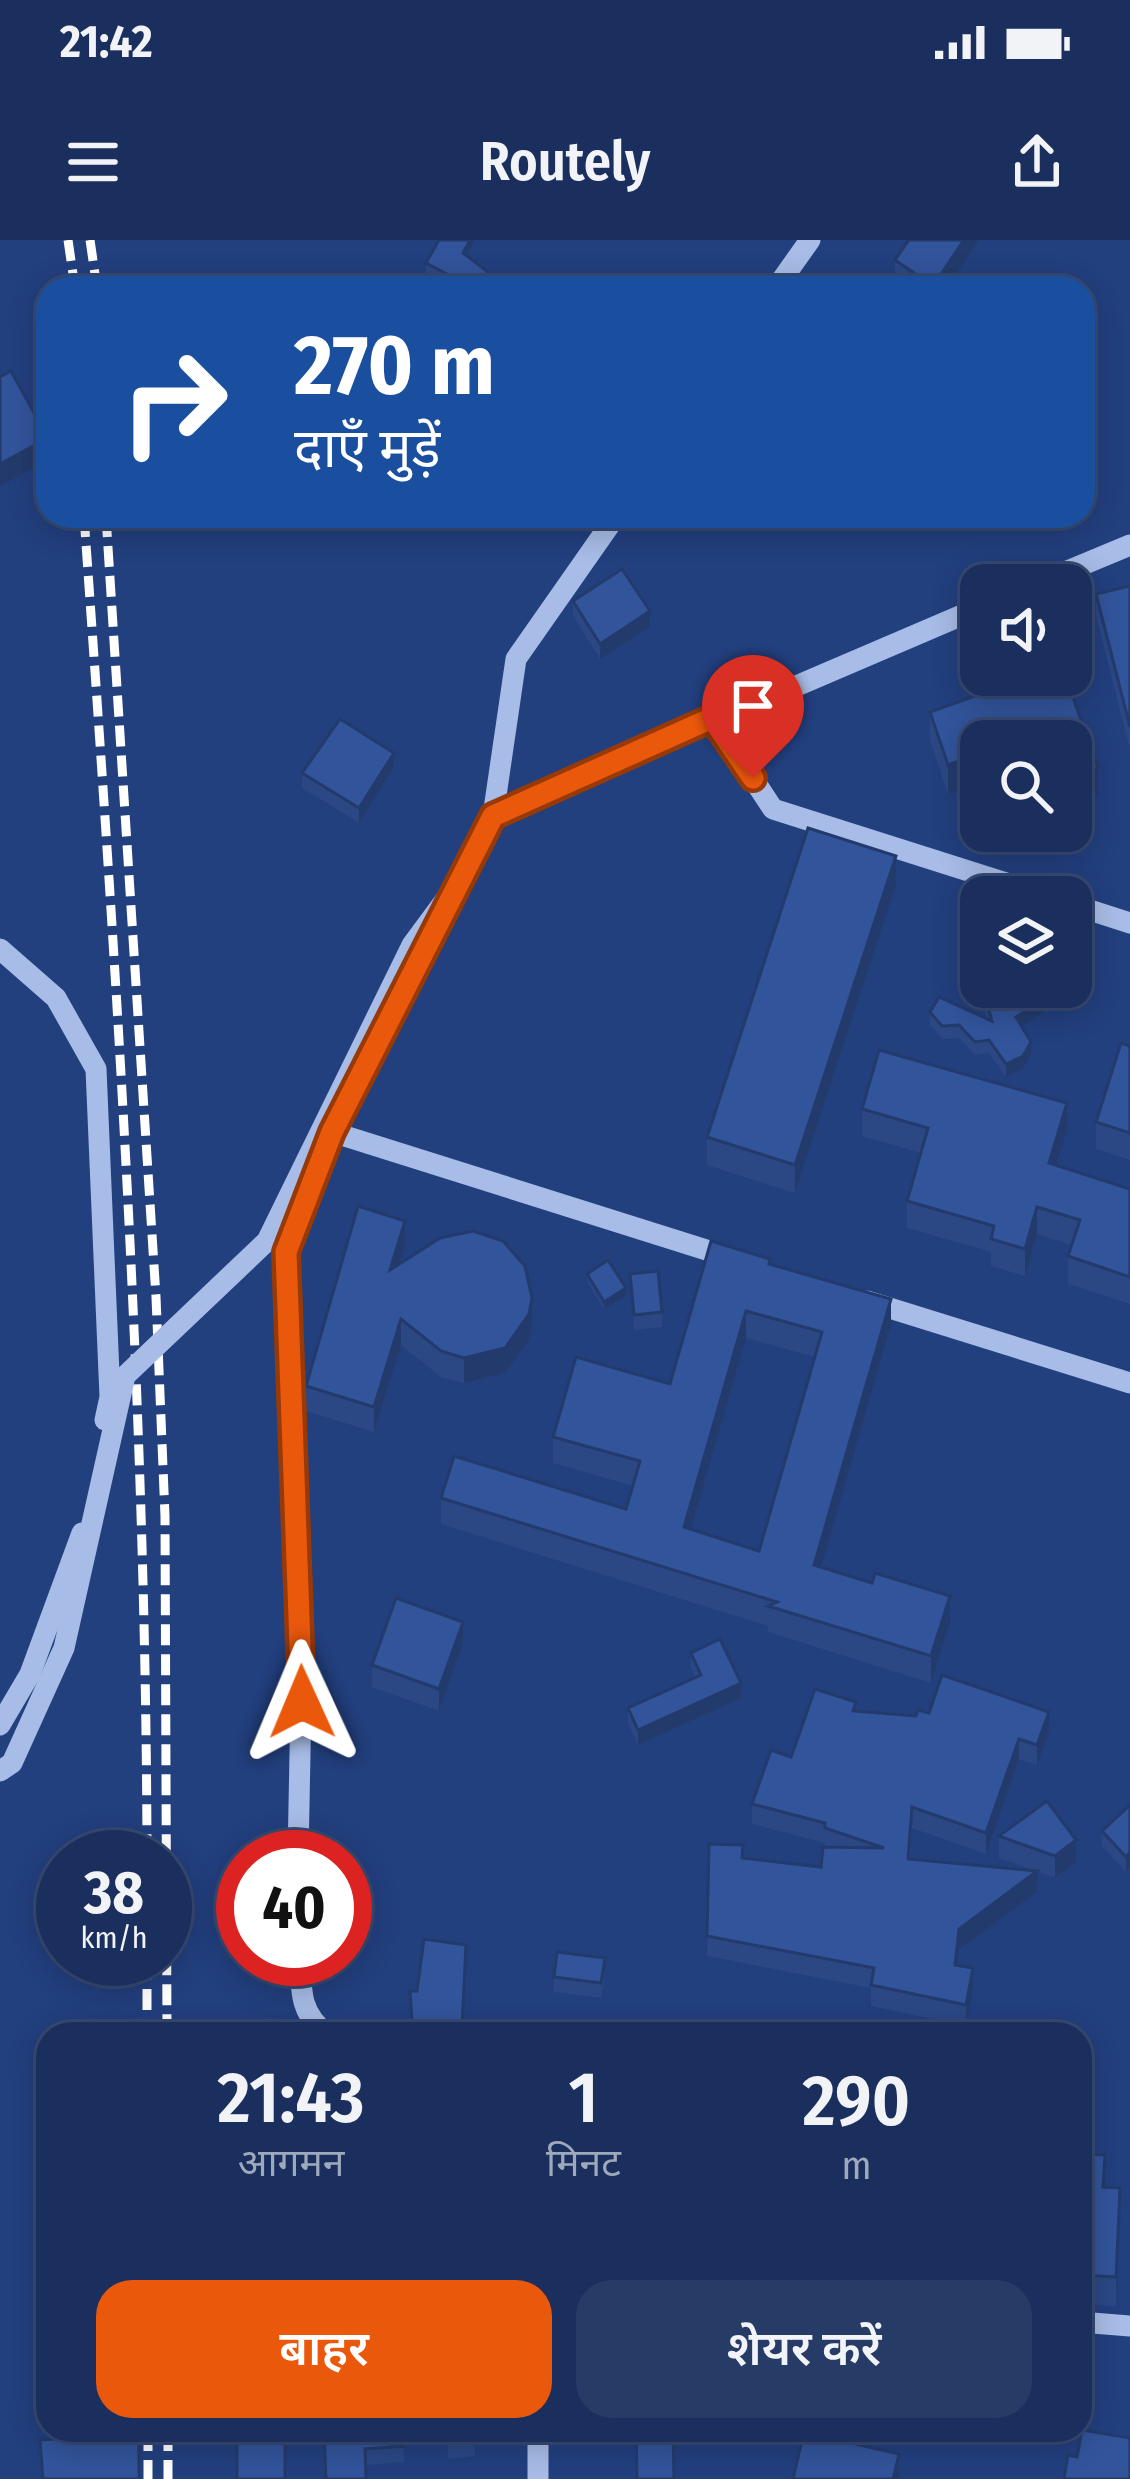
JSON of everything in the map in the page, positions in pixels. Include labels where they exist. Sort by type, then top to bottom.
[{"type":"street","points":[[784,276],[810,240]]},
{"type":"street","points":[[299,1830],[302,1702],[286,1252],[332,1132],[493,816],[516,659],[608,528]]},
{"type":"street","points":[[1084,564],[1130,545]]},
{"type":"street","points":[[493,816],[712,718],[960,616]]},
{"type":"street","points":[[712,718],[772,809],[984,876]]},
{"type":"street","points":[[0,1771],[12,1763],[64,1648],[125,1376],[267,1241],[412,945],[463,876]]},
{"type":"street","points":[[1092,910],[1130,922]]},
{"type":"street","points":[[0,949],[56,998],[95,1069],[110,1397],[82,1537],[30,1674],[0,1725]]},
{"type":"street","points":[[332,1132],[765,1269]]},
{"type":"street","points":[[834,1290],[1130,1383]]},
{"type":"street","points":[[301,1986],[311,2022]]},
{"type":"street","points":[[1092,2323],[1130,2326]]},
{"type":"street","points":[[538,2442],[538,2479]]},
{"type":"building","points":[[439,240],[470,240],[463,253],[493,276],[451,276],[426,263]]},
{"type":"building","points":[[909,240],[964,240],[940,276],[918,276],[895,260]]},
{"type":"building","points":[[11,371],[36,416],[36,444],[0,464],[0,377]]},
{"type":"building","points":[[622,569],[650,611],[600,644],[573,601]]},
{"type":"building","points":[[1130,586],[1130,727],[1096,594]]},
{"type":"building","points":[[975,696],[1072,696],[1081,720],[960,720],[960,761],[948,765],[930,712]]},
{"type":"building","points":[[340,719],[394,753],[359,808],[302,773]]},
{"type":"building","points":[[808,828],[896,856],[795,1165],[707,1137]]},
{"type":"building","points":[[939,997],[992,1021],[988,1008],[1030,1008],[1016,1017],[1031,1042],[1023,1056],[1006,1064],[989,1040],[975,1042],[959,1025],[942,1026],[930,1012]]},
{"type":"building","points":[[1121,1043],[1130,1046],[1130,1133],[1096,1122]]},
{"type":"building","points":[[879,1050],[1067,1103],[1049,1163],[1130,1189],[1130,1277],[1068,1256],[1080,1220],[1037,1207],[1025,1249],[991,1239],[994,1226],[907,1201],[928,1128],[862,1109]]},
{"type":"building","points":[[358,1206],[405,1221],[390,1270],[440,1238],[473,1231],[503,1241],[525,1266],[532,1298],[529,1314],[505,1348],[464,1358],[441,1351],[401,1319],[374,1407],[306,1386]]},
{"type":"building","points":[[711,1241],[770,1259],[769,1264],[891,1299],[814,1565],[872,1583],[875,1573],[950,1596],[931,1656],[768,1606],[777,1602],[441,1498],[454,1456],[626,1509],[640,1461],[553,1437],[576,1357],[670,1384]],"holes":[[[746,1311],[822,1332],[759,1551],[684,1527]]]},
{"type":"building","points":[[608,1260],[626,1288],[604,1302],[587,1274]]},
{"type":"building","points":[[658,1271],[662,1312],[634,1315],[630,1274]]},
{"type":"building","points":[[396,1598],[463,1622],[439,1689],[372,1665]]},
{"type":"building","points":[[720,1639],[741,1683],[638,1730],[628,1708],[701,1675],[691,1653]]},
{"type":"building","points":[[942,1675],[1049,1712],[1037,1745],[1019,1739],[986,1833],[912,1807],[908,1859],[1037,1871],[959,1929],[955,1965],[973,1968],[966,2005],[871,1985],[874,1968],[707,1936],[709,1844],[743,1845],[742,1858],[821,1867],[823,1847],[884,1848],[825,1828],[825,1823],[752,1804],[771,1750],[791,1757],[815,1689],[856,1702],[853,1711],[916,1716],[918,1710],[929,1713]]},
{"type":"building","points":[[1047,1801],[1076,1840],[1055,1856],[999,1836]]},
{"type":"building","points":[[1130,1805],[1130,1852],[1126,1857],[1102,1831]]},
{"type":"building","points":[[424,1939],[466,1945],[462,2022],[412,2022],[410,1991],[417,1991]]},
{"type":"building","points":[[557,1952],[605,1958],[601,1983],[554,1977]]},
{"type":"building","points":[[1092,2154],[1105,2155],[1103,2187],[1120,2188],[1116,2277],[1092,2276]]},
{"type":"building","points":[[1092,2432],[1130,2438],[1130,2479],[1064,2479],[1068,2455],[1077,2457],[1080,2442],[1092,2442]]},
{"type":"building","points":[[40,2442],[139,2442],[139,2479],[43,2479]]},
{"type":"building","points":[[237,2442],[285,2442],[285,2479],[237,2479]]},
{"type":"building","points":[[324,2442],[404,2442],[404,2446],[365,2449],[366,2479],[326,2479]]},
{"type":"building","points":[[636,2442],[673,2442],[674,2479],[637,2479]]},
{"type":"building","points":[[802,2442],[847,2442],[899,2454],[893,2479],[793,2479]]},
{"type":"railway","points":[[68,240],[73,276]]},
{"type":"railway","points":[[90,240],[95,276]]},
{"type":"railway","points":[[85,528],[135,1354],[147,1830]]},
{"type":"railway","points":[[107,528],[156,1297],[165,1516],[167,2022]]},
{"type":"railway","points":[[147,1986],[147,2022]]},
{"type":"railway","points":[[148,2442],[148,2479]]},
{"type":"railway","points":[[168,2442],[168,2479]]},
{"type":"route","points":[[302,1702],[286,1252],[332,1132],[493,816],[712,718],[753,778]]}]
